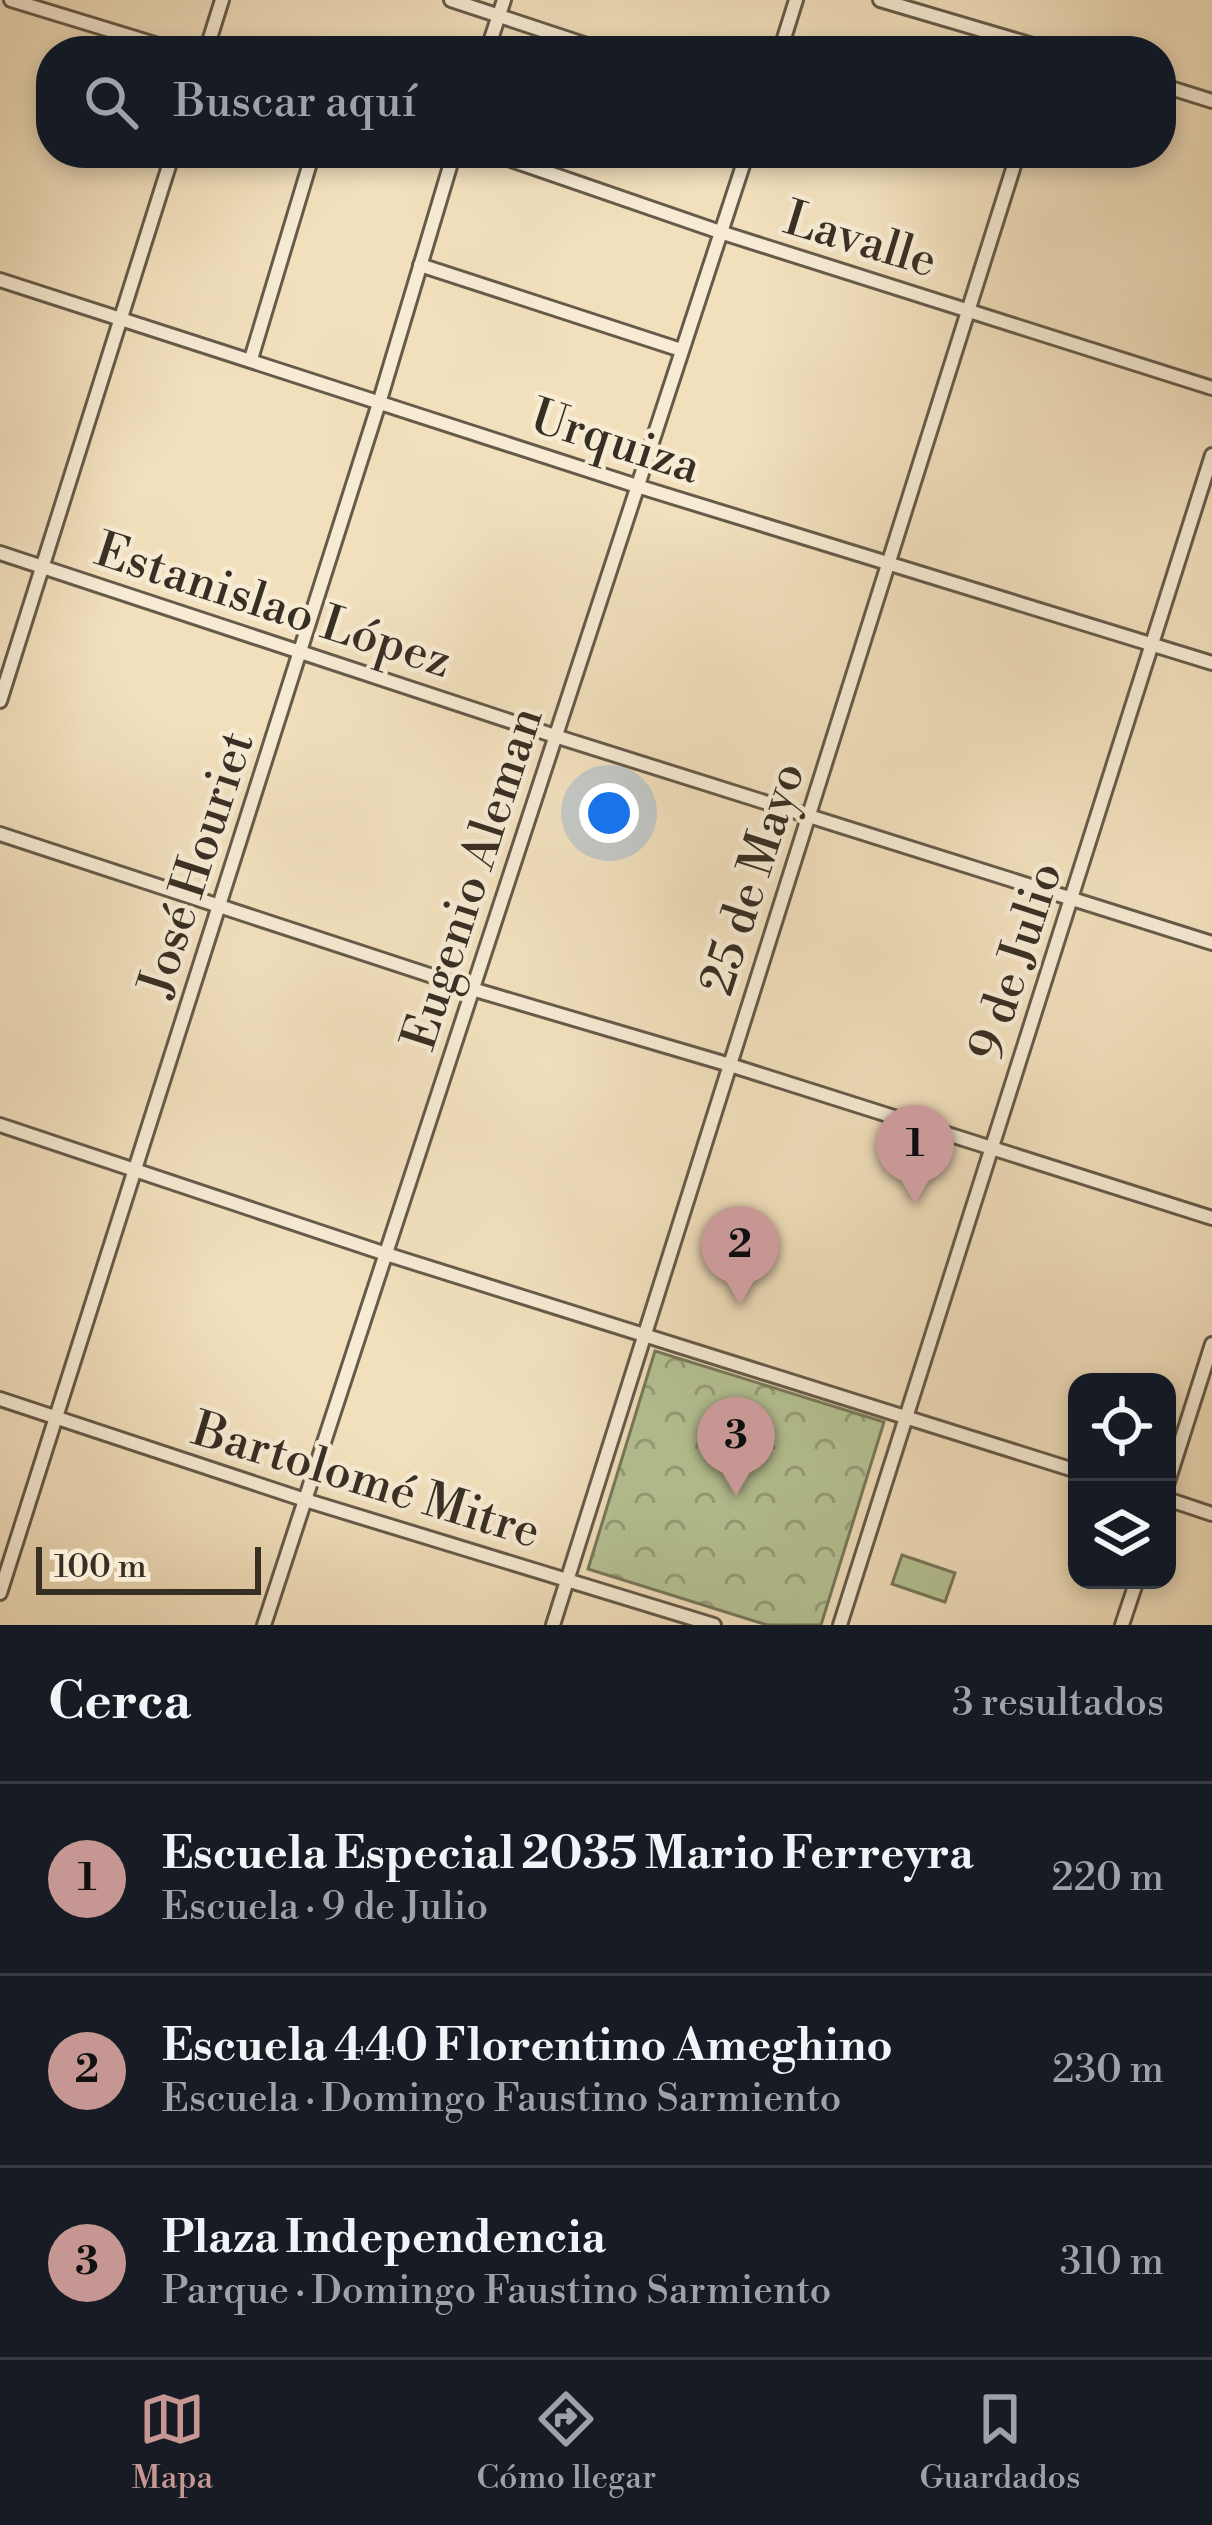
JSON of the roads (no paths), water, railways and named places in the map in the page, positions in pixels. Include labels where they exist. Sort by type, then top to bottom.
[{"type":"street","points":[[11,0],[129,36]]},
{"type":"street","points":[[211,36],[222,0]]},
{"type":"street","points":[[451,0],[559,36]]},
{"type":"street","points":[[492,36],[504,0]]},
{"type":"street","points":[[785,36],[796,0]]},
{"type":"street","points":[[880,0],[1001,36]]},
{"type":"street","points":[[1176,90],[1212,101]]},
{"type":"street","points":[[0,701],[168,168]]},
{"type":"street","points":[[251,358],[308,168]]},
{"type":"street","name":"José Houriet","points":[[0,1593],[449,168]]},
{"type":"street","name":"Lavalle","points":[[534,168],[1212,388]]},
{"type":"street","name":"Eugenio Aleman","points":[[264,1625],[742,168]]},
{"type":"street","name":"25 de Mayo","points":[[553,1625],[1013,168]]},
{"type":"street","points":[[420,265],[681,350]]},
{"type":"street","name":"Urquiza","points":[[0,280],[637,486],[1212,663]]},
{"type":"street","name":"9 de Julio","points":[[840,1625],[1212,455]]},
{"type":"street","name":"Estanislao López","points":[[0,553],[555,736],[1212,943]]},
{"type":"street","points":[[0,834],[472,988],[1212,1218]]},
{"type":"street","points":[[0,1125],[386,1253],[1068,1468]]},
{"type":"street","points":[[1168,1481],[1212,1344]]},
{"type":"street","name":"Bartolomé Mitre","points":[[0,1399],[305,1501],[714,1625]]},
{"type":"street","points":[[1176,1502],[1212,1514]]},
{"type":"street","points":[[1122,1625],[1134,1589]]},
{"type":"place","name":"Escuela Especial 2035 Mario Ferreyra","points":[[915,1204]]},
{"type":"place","name":"Escuela 440 Florentino Ameghino","points":[[740,1305]]},
{"type":"place","name":"Plaza Independencia","points":[[736,1496]]}]
